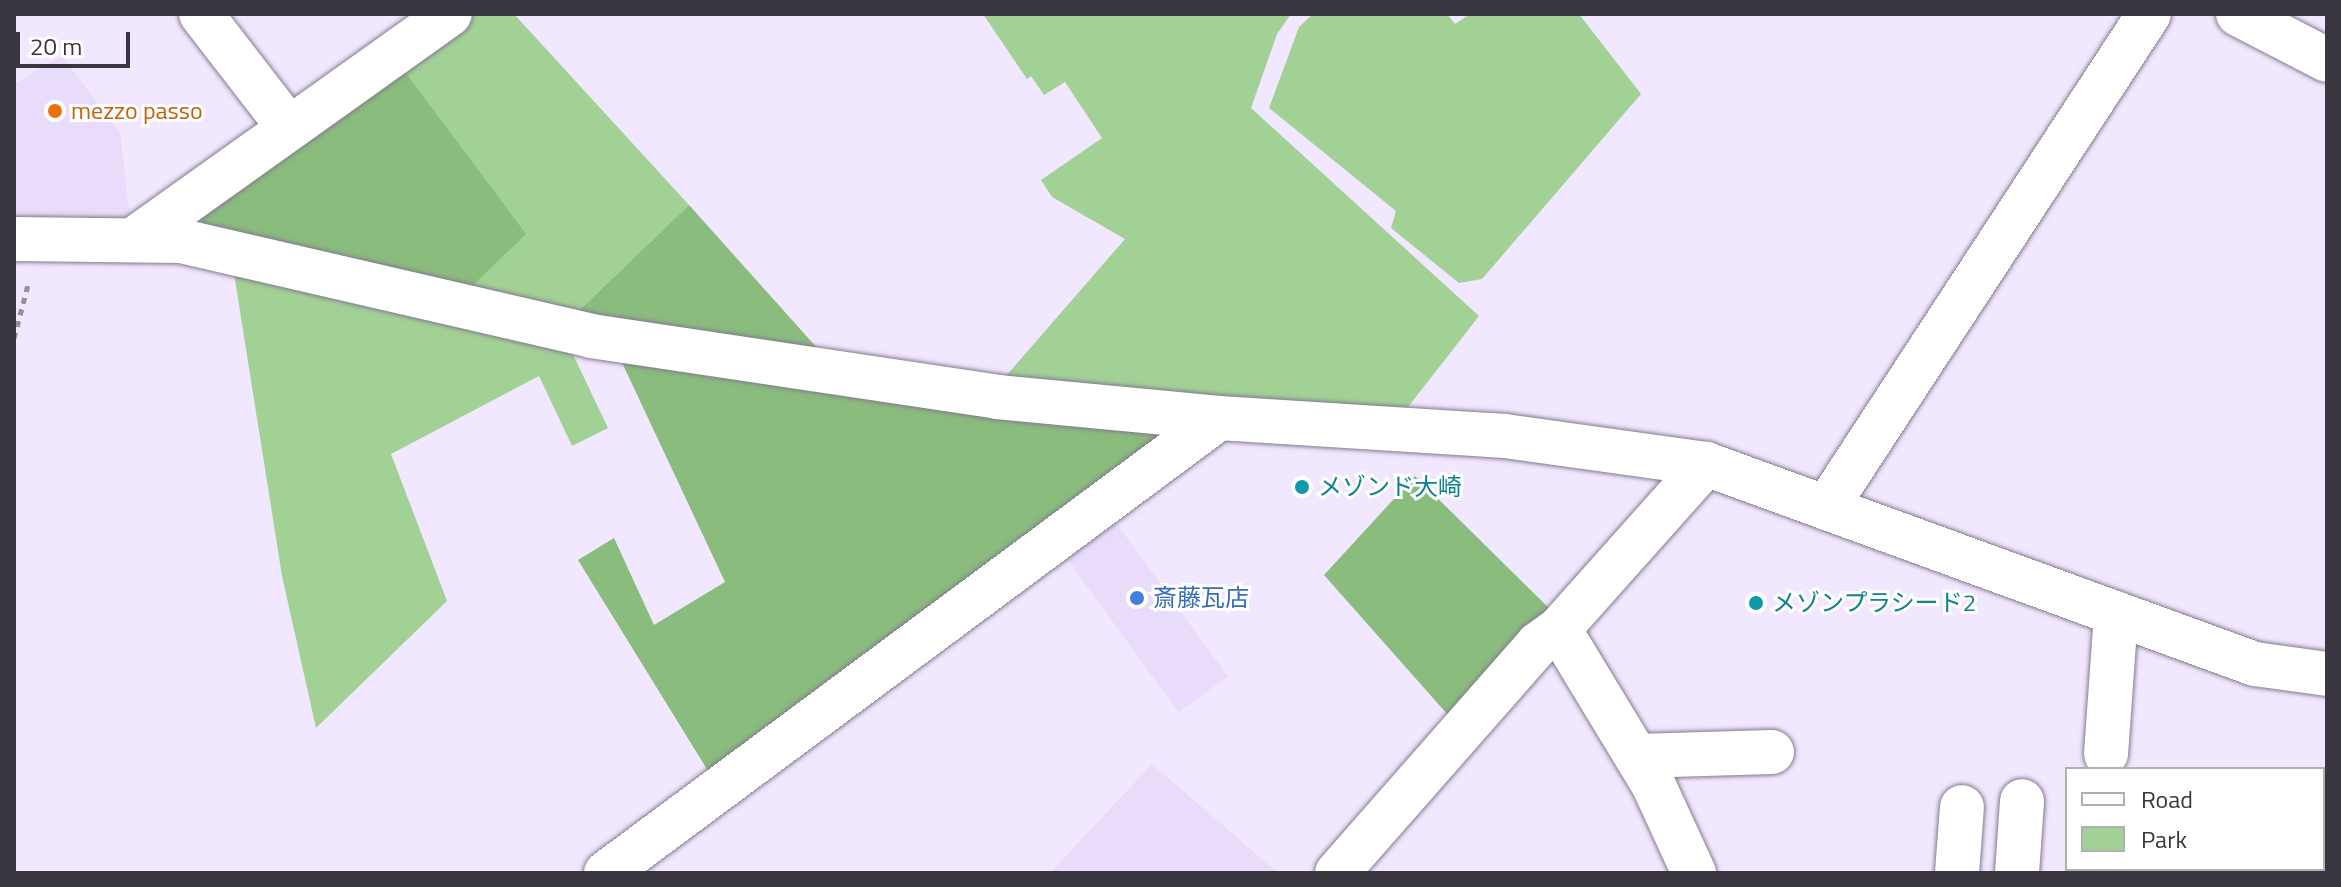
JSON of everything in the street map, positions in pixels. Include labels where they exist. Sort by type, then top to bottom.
[{"type":"street","points":[[201,14],[289,128]]},
{"type":"street","points":[[133,240],[450,14]]},
{"type":"street","points":[[1826,508],[2149,14]]},
{"type":"street","points":[[2238,14],[2327,60]]},
{"type":"street","points":[[24,240],[181,241],[591,336],[997,397],[1219,418],[1505,436],[1706,464],[2255,664],[2327,674]]},
{"type":"street","points":[[606,873],[1219,418]]},
{"type":"street","points":[[1337,873],[1538,644],[1559,629],[1706,464]]},
{"type":"street","points":[[2106,754],[2116,613]]},
{"type":"street","points":[[1559,629],[1637,756],[1694,873]]},
{"type":"street","points":[[1637,756],[1772,752]]},
{"type":"street","points":[[2017,873],[2022,801]]},
{"type":"street","points":[[1957,873],[1962,807]]},
{"type":"path","points":[[14,338],[27,296],[24,240]]},
{"type":"shaded area","points":[[62,56],[120,133],[131,227],[25,227],[14,208],[14,84]]},
{"type":"shaded area","points":[[1112,517],[1228,676],[1178,712],[1063,553]]},
{"type":"shaded area","points":[[1152,764],[1278,873],[1050,873]]},
{"type":"green space","points":[[469,14],[514,14],[689,205],[571,318],[465,293],[399,64]]},
{"type":"green space","points":[[983,14],[1291,14],[1277,34],[1251,108],[1479,316],[1401,416],[1000,383],[1125,239],[1052,197],[1041,180],[1102,138],[1065,82],[1044,95],[1031,76],[1027,79]]},
{"type":"green space","points":[[1313,14],[1447,14],[1455,24],[1470,14],[1579,14],[1641,94],[1482,279],[1459,283],[1391,228],[1396,211],[1269,108],[1299,27]]},
{"type":"green space","points":[[399,64],[526,234],[465,293],[203,224],[198,215]]},
{"type":"green space","points":[[689,205],[818,349],[571,318]]},
{"type":"green space","points":[[233,267],[568,344],[608,428],[572,446],[539,376],[391,454],[447,601],[316,728],[282,576]]},
{"type":"green space","points":[[617,352],[1181,428],[713,779],[578,560],[614,538],[654,625],[725,582]]},
{"type":"green space","points":[[1415,476],[1556,615],[1456,724],[1324,575]]},
{"type":"place","name":"mezzo passo","points":[[55,111]]},
{"type":"place","name":"メゾンド大崎","points":[[1302,487]]},
{"type":"place","name":"斎藤瓦店","points":[[1137,598]]},
{"type":"place","name":"メゾンプラシード2","points":[[1756,603]]}]
